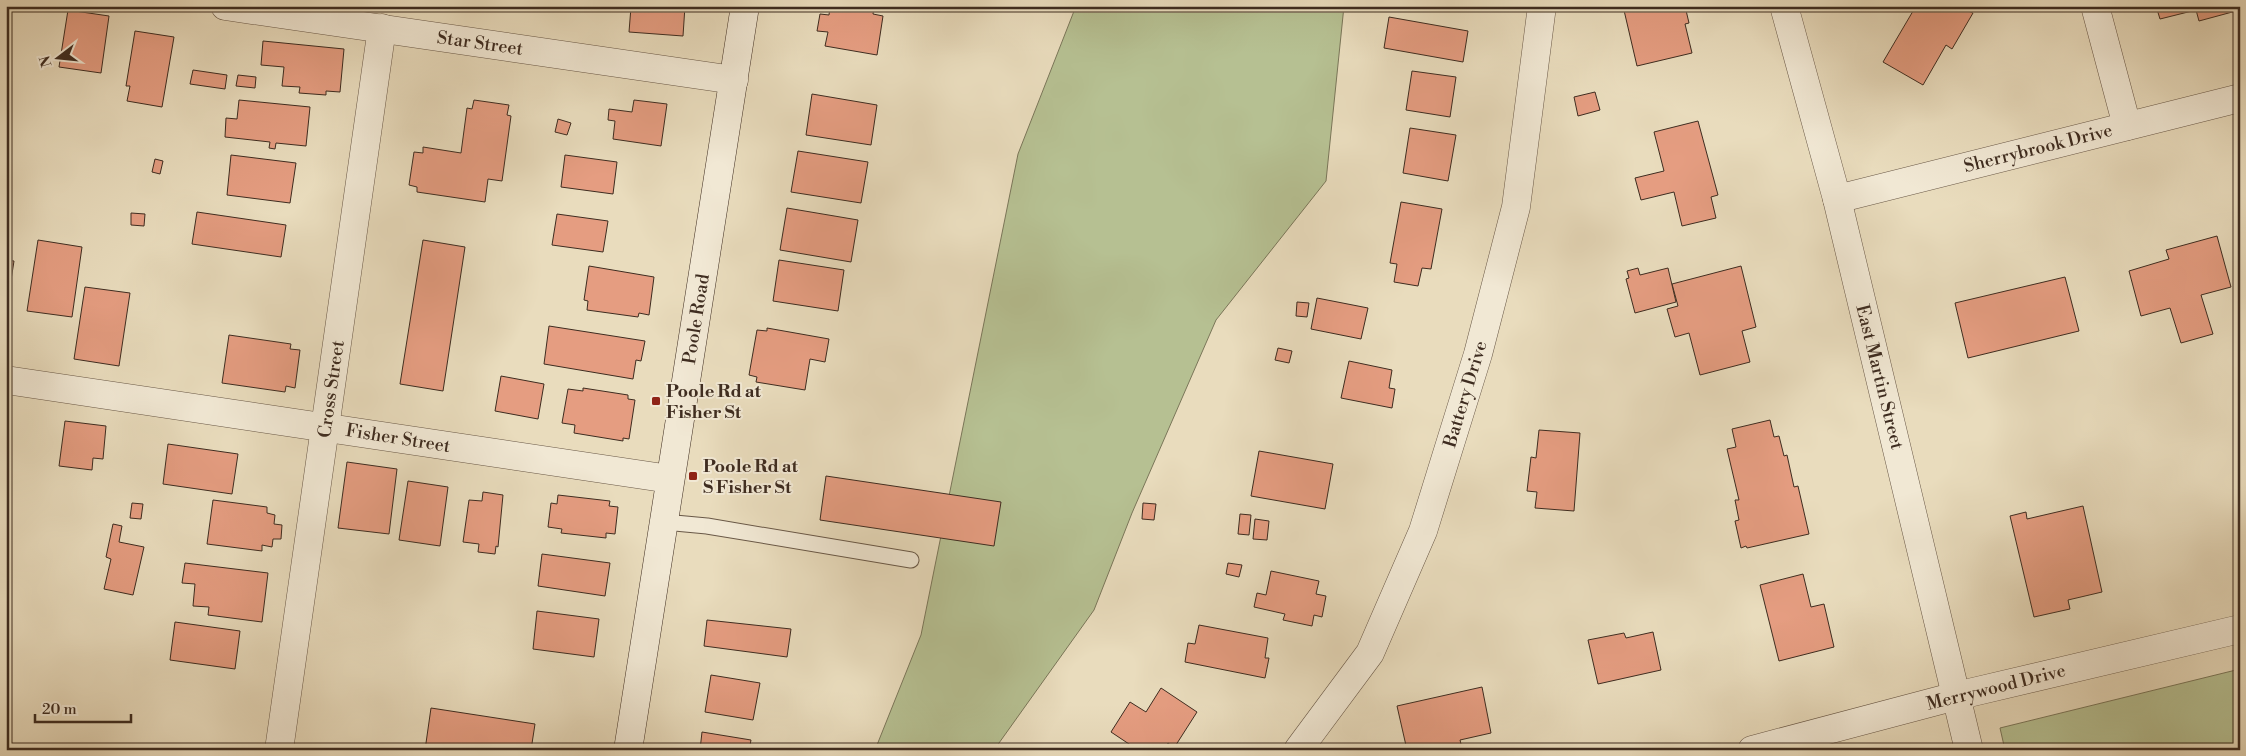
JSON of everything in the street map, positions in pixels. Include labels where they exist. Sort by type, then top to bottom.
[{"type":"street","name":"Star Street","points":[[226,6],[734,80]]},
{"type":"street","name":"Poole Road","points":[[628,750],[745,6]]},
{"type":"street","name":"Battery Drive","points":[[1298,750],[1370,653],[1423,531],[1478,354],[1516,207],[1542,6]]},
{"type":"street","name":"East Martin Street","points":[[1784,6],[1837,199],[1969,750]]},
{"type":"street","points":[[2095,6],[2127,126]]},
{"type":"street","name":"Cross Street","points":[[279,750],[382,28]]},
{"type":"street","name":"Sherrybrook Drive","points":[[1837,199],[2240,98]]},
{"type":"street","name":"Fisher Street","points":[[6,380],[670,479]]},
{"type":"street","name":"Merrywood Drive","points":[[1752,750],[1956,696],[2240,629]]},
{"type":"lane","points":[[664,522],[707,526],[911,560]]},
{"type":"green space","points":[[1076,6],[1344,6],[1326,181],[1216,320],[1132,513],[1094,610],[994,750],[875,750],[921,635],[1018,154]]},
{"type":"green space","points":[[2240,669],[2240,750],[2005,750],[2000,728]]},
{"type":"building","points":[[622,6],[685,6],[683,36],[629,32],[631,7]]},
{"type":"building","points":[[830,6],[874,6],[873,14],[883,16],[877,55],[825,46],[828,32],[817,31],[820,14],[829,15]]},
{"type":"building","points":[[1623,6],[1685,6],[1689,23],[1685,24],[1692,53],[1637,66]]},
{"type":"building","points":[[1916,6],[1970,6],[1968,11],[1973,13],[1952,49],[1946,45],[1923,85],[1883,62]]},
{"type":"building","points":[[2156,6],[2235,6],[2236,11],[2199,21],[2196,10],[2160,19]]},
{"type":"building","points":[[68,10],[109,16],[101,73],[59,67]]},
{"type":"building","points":[[1389,17],[1468,31],[1463,62],[1384,48]]},
{"type":"building","points":[[135,31],[174,37],[162,107],[127,101],[130,86],[126,86]]},
{"type":"building","points":[[263,41],[344,49],[340,92],[326,91],[326,95],[299,93],[300,87],[282,86],[284,67],[261,65]]},
{"type":"building","points":[[193,70],[227,75],[225,89],[190,84]]},
{"type":"building","points":[[1412,71],[1456,77],[1450,117],[1406,110]]},
{"type":"building","points":[[238,75],[256,77],[255,88],[236,86]]},
{"type":"building","points":[[1595,92],[1600,110],[1578,116],[1574,97]]},
{"type":"building","points":[[812,94],[877,105],[871,145],[806,135]]},
{"type":"building","points":[[239,100],[310,107],[306,146],[276,143],[275,149],[269,148],[270,142],[225,137],[226,118],[237,119]]},
{"type":"building","points":[[474,100],[509,105],[507,115],[511,116],[502,181],[488,179],[485,202],[417,192],[417,187],[409,185],[414,152],[423,153],[423,147],[461,153],[467,108],[472,109]]},
{"type":"building","points":[[634,100],[667,104],[661,146],[613,139],[615,121],[608,120],[609,109],[632,112]]},
{"type":"building","points":[[558,119],[571,123],[567,135],[555,132]]},
{"type":"building","points":[[1698,121],[1718,195],[1711,197],[1716,218],[1682,226],[1674,192],[1641,200],[1635,178],[1664,171],[1654,132]]},
{"type":"building","points":[[1410,128],[1456,135],[1448,181],[1403,173]]},
{"type":"building","points":[[798,151],[868,162],[861,203],[791,192]]},
{"type":"building","points":[[231,155],[296,163],[290,203],[227,195]]},
{"type":"building","points":[[565,155],[617,162],[613,194],[561,187]]},
{"type":"building","points":[[155,159],[163,161],[160,174],[152,172]]},
{"type":"building","points":[[1401,202],[1442,209],[1431,269],[1422,268],[1418,286],[1394,282],[1397,264],[1390,263]]},
{"type":"building","points":[[787,208],[858,220],[851,262],[780,250]]},
{"type":"building","points":[[197,212],[286,225],[281,257],[192,244]]},
{"type":"building","points":[[131,213],[145,214],[144,226],[131,225]]},
{"type":"building","points":[[557,214],[608,221],[603,252],[552,245]]},
{"type":"building","points":[[2217,236],[2231,287],[2201,295],[2213,334],[2181,343],[2170,308],[2141,316],[2129,271],[2169,259],[2166,250]]},
{"type":"building","points":[[38,240],[82,247],[72,317],[27,311]]},
{"type":"building","points":[[423,240],[465,247],[443,391],[400,384]]},
{"type":"building","points":[[6,260],[14,261],[6,312]]},
{"type":"building","points":[[779,260],[844,270],[838,311],[773,301]]},
{"type":"building","points":[[589,266],[654,277],[649,315],[639,313],[638,317],[587,310],[588,301],[584,300]]},
{"type":"building","points":[[1741,266],[1756,327],[1742,331],[1750,362],[1700,375],[1689,333],[1675,337],[1667,309],[1678,306],[1672,284]]},
{"type":"building","points":[[1638,268],[1640,275],[1668,268],[1676,302],[1635,313],[1626,279],[1629,278],[1627,271]]},
{"type":"building","points":[[2065,277],[2079,331],[1968,358],[1955,303]]},
{"type":"building","points":[[85,287],[130,293],[119,366],[74,359]]},
{"type":"building","points":[[1317,298],[1368,308],[1361,339],[1311,329]]},
{"type":"building","points":[[1297,302],[1309,303],[1307,317],[1296,316]]},
{"type":"building","points":[[549,326],[645,341],[641,361],[636,360],[633,379],[544,364]]},
{"type":"building","points":[[767,328],[829,339],[825,362],[810,359],[805,390],[756,382],[757,377],[749,375],[757,330],[767,331]]},
{"type":"building","points":[[229,335],[291,344],[290,349],[300,350],[295,388],[286,386],[285,392],[222,383]]},
{"type":"building","points":[[1278,348],[1292,351],[1289,363],[1275,360]]},
{"type":"building","points":[[1349,361],[1392,370],[1389,388],[1395,389],[1392,408],[1341,398]]},
{"type":"building","points":[[501,376],[544,384],[538,419],[495,411]]},
{"type":"building","points":[[583,388],[628,395],[628,399],[635,400],[629,439],[623,438],[623,441],[574,433],[575,425],[562,423],[568,389],[583,391]]},
{"type":"building","points":[[1770,420],[1774,437],[1779,436],[1784,456],[1787,455],[1794,487],[1798,486],[1809,534],[1741,548],[1735,521],[1739,520],[1735,500],[1739,500],[1727,449],[1736,447],[1732,429]]},
{"type":"building","points":[[65,421],[106,426],[103,459],[93,458],[92,470],[59,466]]},
{"type":"building","points":[[1539,430],[1580,433],[1574,511],[1535,508],[1537,492],[1527,491],[1531,457],[1536,458]]},
{"type":"building","points":[[168,444],[238,454],[232,494],[163,484]]},
{"type":"building","points":[[1259,451],[1333,464],[1325,509],[1251,496]]},
{"type":"building","points":[[347,462],[397,469],[389,534],[338,528]]},
{"type":"building","points":[[826,476],[1001,502],[994,546],[820,520]]},
{"type":"building","points":[[408,481],[448,487],[440,546],[399,540]]},
{"type":"building","points":[[483,492],[503,495],[498,547],[496,546],[495,554],[478,552],[479,544],[463,542],[469,500],[482,501]]},
{"type":"building","points":[[558,495],[610,501],[609,506],[618,507],[615,534],[606,533],[606,538],[561,533],[562,529],[548,527],[551,503],[557,504]]},
{"type":"building","points":[[213,500],[267,507],[267,513],[275,515],[274,524],[282,525],[281,539],[273,539],[272,547],[262,545],[262,551],[207,544]]},
{"type":"building","points":[[132,503],[143,504],[141,519],[130,518]]},
{"type":"building","points":[[1143,503],[1156,504],[1154,520],[1142,519]]},
{"type":"building","points":[[2083,506],[2102,592],[2068,600],[2070,609],[2034,617],[2010,516],[2026,512],[2027,519]]},
{"type":"building","points":[[1240,514],[1251,515],[1249,535],[1238,534]]},
{"type":"building","points":[[1255,519],[1269,521],[1267,540],[1253,539]]},
{"type":"building","points":[[113,524],[122,526],[119,542],[144,547],[133,595],[104,589],[111,559],[106,557]]},
{"type":"building","points":[[542,554],[610,563],[605,596],[538,586]]},
{"type":"building","points":[[185,563],[268,573],[262,622],[208,615],[209,607],[193,606],[195,584],[182,583]]},
{"type":"building","points":[[1228,563],[1242,565],[1239,577],[1226,574]]},
{"type":"building","points":[[1271,571],[1319,581],[1316,594],[1326,596],[1322,617],[1314,615],[1312,626],[1283,620],[1285,614],[1254,607],[1257,593],[1266,595]]},
{"type":"building","points":[[1803,574],[1811,607],[1824,604],[1834,647],[1779,661],[1760,585]]},
{"type":"building","points":[[537,611],[599,619],[594,657],[533,649]]},
{"type":"building","points":[[707,620],[791,629],[787,657],[704,646]]},
{"type":"building","points":[[175,622],[240,631],[235,669],[170,660]]},
{"type":"building","points":[[1199,625],[1268,638],[1265,658],[1269,658],[1265,678],[1185,662],[1188,643],[1195,644]]},
{"type":"building","points":[[1653,632],[1661,670],[1598,684],[1588,640],[1624,633],[1626,638]]},
{"type":"building","points":[[711,675],[760,683],[753,720],[705,712]]},
{"type":"building","points":[[1482,687],[1491,733],[1460,740],[1462,748],[1454,750],[1436,750],[1435,746],[1407,750],[1397,706]]},
{"type":"building","points":[[1161,688],[1197,712],[1174,748],[1168,743],[1163,750],[1138,750],[1111,732],[1130,702],[1146,712]]},
{"type":"building","points":[[431,708],[535,724],[531,750],[425,750]]},
{"type":"building","points":[[702,732],[751,740],[749,750],[700,750]]},
{"type":"place","name":"Poole Rd at Fisher St","points":[[656,401]]},
{"type":"place","name":"Poole Rd at S Fisher St","points":[[693,476]]}]
